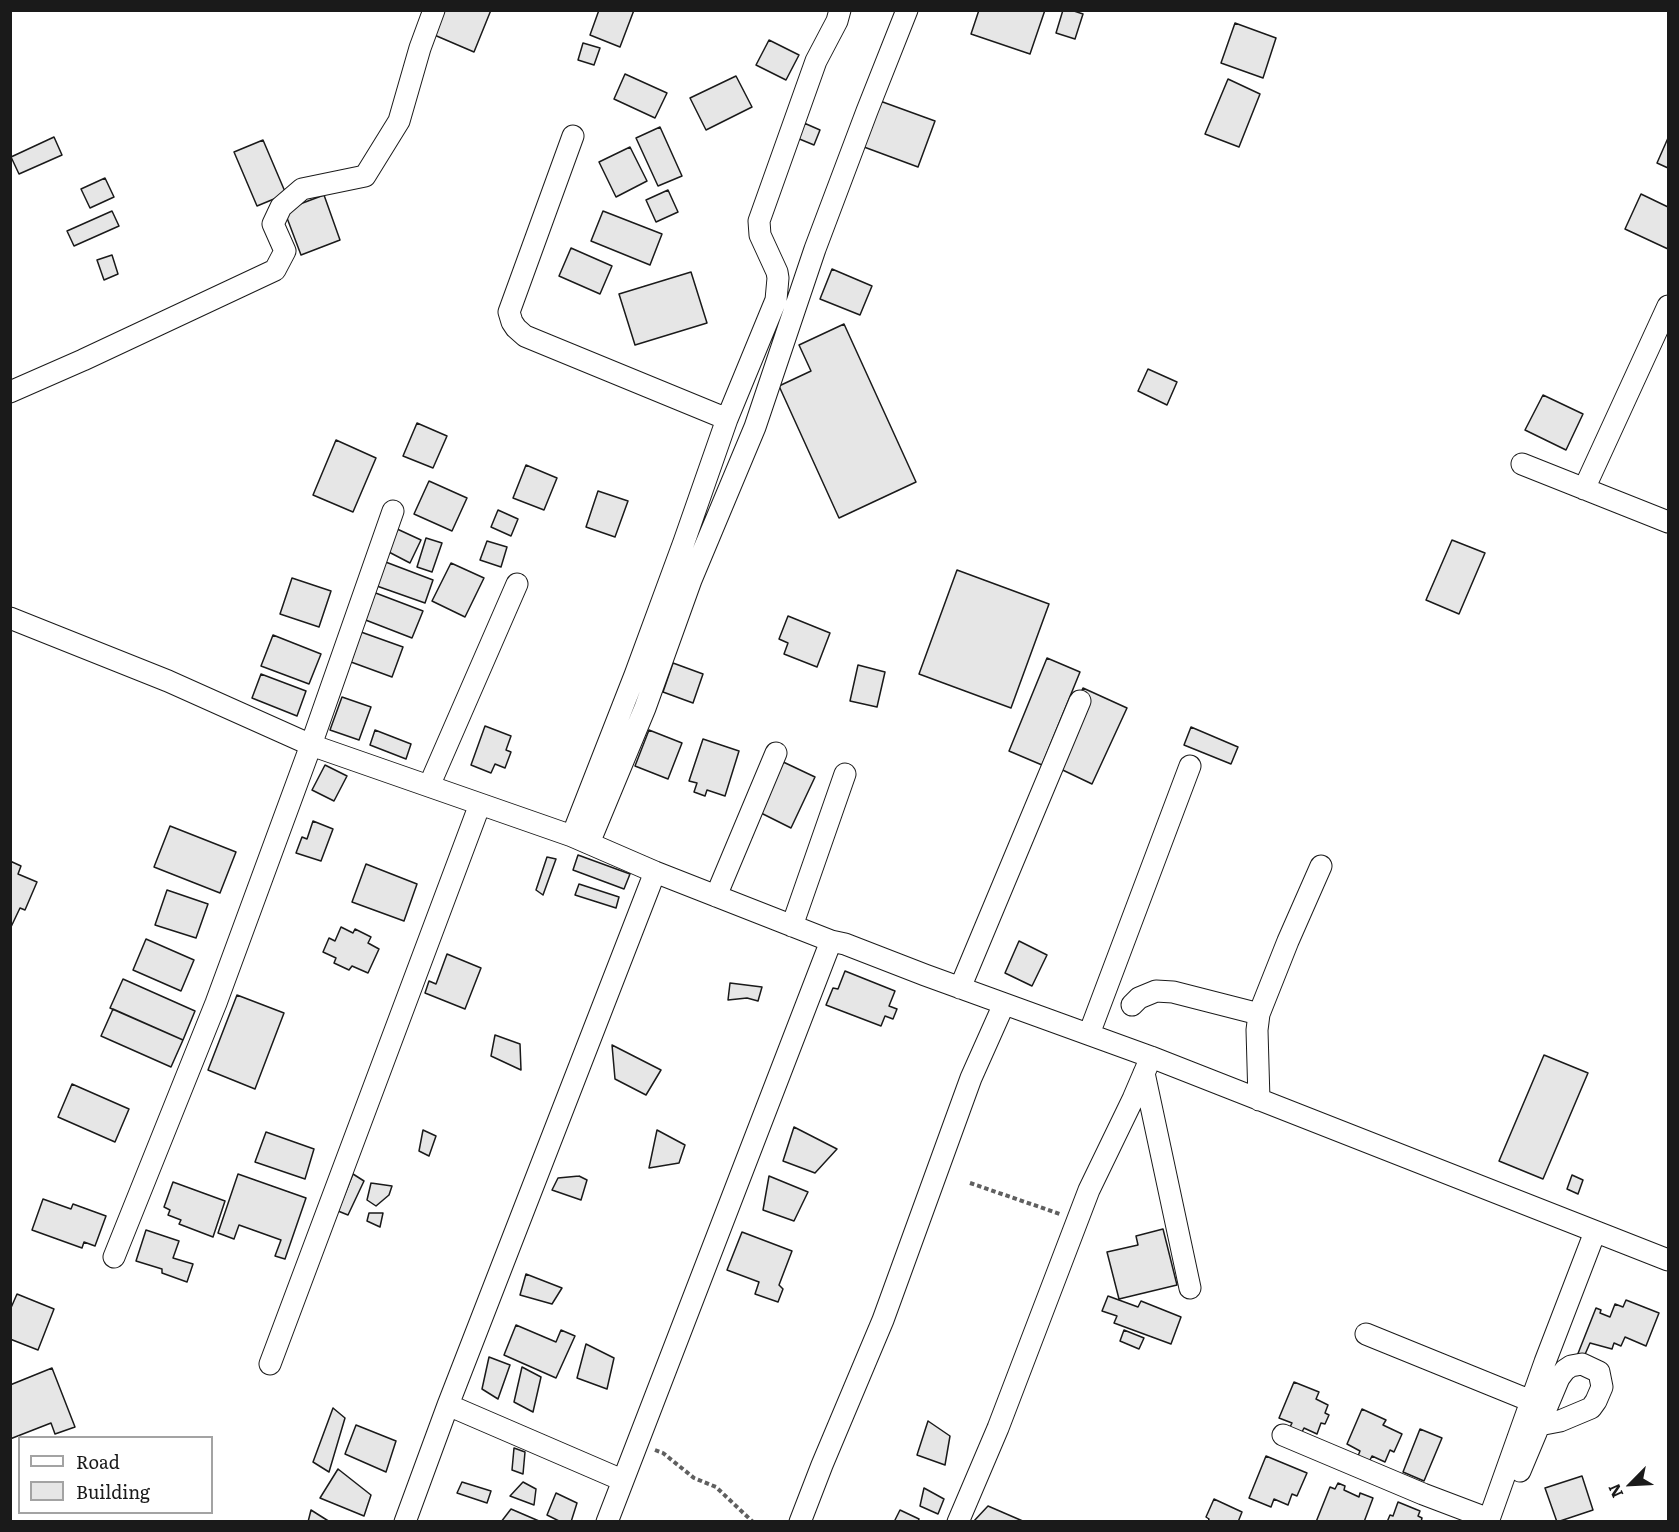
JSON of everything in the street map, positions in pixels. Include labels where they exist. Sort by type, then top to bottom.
[{"type":"street","points":[[10,392],[275,270],[285,252],[273,224],[280,207],[302,189],[365,176],[399,121],[420,48],[434,10]]},
{"type":"street","points":[[581,840],[663,597],[727,419],[776,300],[777,272],[760,235],[759,221],[816,61],[837,21],[840,10]]},
{"type":"street","points":[[581,840],[645,708],[691,580],[755,427],[815,249],[907,10]]},
{"type":"street","points":[[573,136],[509,312],[512,322],[525,336],[727,419]]},
{"type":"street","points":[[1584,489],[1668,306]]},
{"type":"street","points":[[1522,464],[1668,522]]},
{"type":"street","points":[[114,1257],[216,1003],[311,745],[393,511]]},
{"type":"street","points":[[429,786],[517,584]]},
{"type":"street","points":[[10,618],[168,681],[311,745],[581,840],[655,872],[831,941],[886,959],[1089,1035],[1148,1065],[1259,1100],[1668,1260]]},
{"type":"street","points":[[960,988],[1080,701]]},
{"type":"street","points":[[716,896],[776,753]]},
{"type":"street","points":[[1089,1035],[1190,766]]},
{"type":"street","points":[[792,926],[845,774]]},
{"type":"street","points":[[270,1364],[480,804]]},
{"type":"street","points":[[1259,1100],[1257,1030],[1259,1014],[1321,866]]},
{"type":"street","points":[[405,1521],[655,872]]},
{"type":"street","points":[[607,1521],[831,941]]},
{"type":"street","points":[[1132,1005],[1139,998],[1156,991],[1173,992],[1259,1014]]},
{"type":"street","points":[[800,1521],[883,1320],[971,1078],[1004,1004]]},
{"type":"street","points":[[958,1521],[998,1428],[1089,1190],[1148,1065]]},
{"type":"street","points":[[1148,1065],[1190,1288]]},
{"type":"street","points":[[1492,1520],[1531,1401],[1595,1232]]},
{"type":"street","points":[[1366,1334],[1531,1401]]},
{"type":"street","points":[[448,1405],[622,1480]]},
{"type":"street","points":[[1492,1520],[1539,1425]]},
{"type":"street","points":[[1282,1435],[1492,1520]]},
{"type":"path","points":[[970,1183],[1077,1221]]},
{"type":"path","points":[[633,1453],[649,1449],[663,1454],[694,1478],[716,1487],[748,1519],[753,1521]]},
{"type":"building","points":[[442,10],[491,10],[474,52],[432,34]]},
{"type":"building","points":[[599,10],[634,10],[620,47],[590,35]]},
{"type":"building","points":[[979,10],[1045,10],[1030,54],[971,34]]},
{"type":"building","points":[[1063,10],[1083,14],[1075,39],[1056,33]]},
{"type":"building","points":[[1235,23],[1276,38],[1263,78],[1221,63]]},
{"type":"building","points":[[769,40],[799,55],[786,80],[756,65]]},
{"type":"building","points":[[583,43],[600,48],[594,65],[578,60]]},
{"type":"building","points":[[625,74],[667,93],[655,118],[614,99]]},
{"type":"building","points":[[736,76],[752,107],[706,130],[690,98]]},
{"type":"building","points":[[1228,79],[1260,94],[1239,147],[1205,134]]},
{"type":"building","points":[[880,101],[935,121],[918,167],[864,147]]},
{"type":"building","points":[[804,123],[820,130],[814,145],[797,138]]},
{"type":"building","points":[[660,127],[682,176],[658,186],[636,138]]},
{"type":"building","points":[[54,137],[62,155],[19,174],[11,157]]},
{"type":"building","points":[[1668,138],[1668,168],[1657,163]]},
{"type":"building","points":[[263,140],[286,194],[257,206],[234,152]]},
{"type":"building","points":[[630,147],[647,181],[616,197],[599,162]]},
{"type":"building","points":[[105,178],[114,197],[90,208],[81,189]]},
{"type":"building","points":[[668,190],[678,212],[656,222],[646,200]]},
{"type":"building","points":[[1641,194],[1668,207],[1668,249],[1625,229]]},
{"type":"building","points":[[324,195],[340,240],[301,255],[284,210]]},
{"type":"building","points":[[112,211],[119,226],[74,246],[67,231]]},
{"type":"building","points":[[603,211],[662,234],[650,265],[591,241]]},
{"type":"building","points":[[571,248],[612,266],[600,294],[559,276]]},
{"type":"building","points":[[112,255],[118,274],[104,280],[97,260]]},
{"type":"building","points":[[832,269],[872,286],[860,315],[820,299]]},
{"type":"building","points":[[691,272],[707,323],[635,345],[619,294]]},
{"type":"building","points":[[844,324],[916,482],[839,518],[779,386],[811,371],[799,345]]},
{"type":"building","points":[[1148,369],[1177,382],[1167,405],[1138,391]]},
{"type":"building","points":[[1543,395],[1583,414],[1566,450],[1525,430]]},
{"type":"building","points":[[417,423],[447,436],[433,468],[403,456]]},
{"type":"building","points":[[336,440],[376,458],[353,512],[313,495]]},
{"type":"building","points":[[526,465],[557,478],[544,510],[513,498]]},
{"type":"building","points":[[429,481],[467,498],[452,531],[414,514]]},
{"type":"building","points":[[598,491],[628,501],[615,537],[586,527]]},
{"type":"building","points":[[498,510],[518,519],[511,536],[491,527]]},
{"type":"building","points":[[395,528],[421,540],[410,563],[385,550]]},
{"type":"building","points":[[426,538],[442,543],[432,572],[417,567]]},
{"type":"building","points":[[1452,540],[1485,553],[1459,614],[1426,600]]},
{"type":"building","points":[[487,541],[507,547],[501,567],[480,560]]},
{"type":"building","points":[[383,561],[433,580],[425,603],[374,585]]},
{"type":"building","points":[[451,563],[484,578],[465,617],[432,601]]},
{"type":"building","points":[[957,570],[1049,604],[1011,708],[919,674]]},
{"type":"building","points":[[292,578],[331,591],[319,627],[280,614]]},
{"type":"building","points":[[373,592],[423,611],[412,638],[363,619]]},
{"type":"building","points":[[788,616],[830,633],[817,667],[784,654],[788,643],[779,639]]},
{"type":"building","points":[[361,632],[403,647],[392,677],[351,662]]},
{"type":"building","points":[[273,635],[321,654],[309,684],[261,666]]},
{"type":"building","points":[[1047,658],[1080,672],[1042,765],[1009,751]]},
{"type":"building","points":[[673,663],[703,674],[693,703],[663,692]]},
{"type":"building","points":[[858,665],[885,672],[877,707],[850,701]]},
{"type":"building","points":[[261,674],[306,691],[297,716],[252,698]]},
{"type":"building","points":[[1083,688],[1127,708],[1092,784],[1048,763]]},
{"type":"building","points":[[342,697],[371,707],[359,740],[330,730]]},
{"type":"building","points":[[485,726],[511,736],[506,750],[511,752],[505,768],[495,764],[491,773],[471,765]]},
{"type":"building","points":[[1191,727],[1238,747],[1231,764],[1184,745]]},
{"type":"building","points":[[375,730],[411,744],[406,759],[370,745]]},
{"type":"building","points":[[649,730],[682,743],[668,779],[635,766]]},
{"type":"building","points":[[703,739],[739,751],[725,796],[707,790],[705,796],[694,792],[697,783],[689,781]]},
{"type":"building","points":[[779,760],[815,777],[791,828],[755,810]]},
{"type":"building","points":[[325,765],[347,776],[334,801],[312,790]]},
{"type":"building","points":[[313,821],[333,829],[321,861],[296,853],[302,837],[307,839]]},
{"type":"building","points":[[170,826],[236,852],[220,893],[154,867]]},
{"type":"building","points":[[578,855],[630,874],[624,889],[573,870]]},
{"type":"building","points":[[547,857],[556,859],[543,895],[536,890]]},
{"type":"building","points":[[10,861],[21,866],[18,874],[37,882],[25,910],[20,908],[10,929]]},
{"type":"building","points":[[366,864],[417,884],[404,921],[352,902]]},
{"type":"building","points":[[579,884],[619,897],[616,908],[575,895]]},
{"type":"building","points":[[167,890],[208,904],[196,938],[155,925]]},
{"type":"building","points":[[341,927],[353,933],[355,929],[371,937],[368,943],[379,949],[368,973],[352,966],[349,970],[334,963],[336,958],[323,952],[329,938],[335,941]]},
{"type":"building","points":[[146,939],[194,960],[181,991],[133,970]]},
{"type":"building","points":[[1019,941],[1047,955],[1032,986],[1005,973]]},
{"type":"building","points":[[447,954],[481,968],[465,1009],[425,993],[429,981],[436,984]]},
{"type":"building","points":[[845,971],[895,991],[889,1006],[897,1009],[893,1019],[885,1016],[881,1026],[826,1005],[833,988],[838,989]]},
{"type":"building","points":[[123,979],[195,1011],[183,1040],[110,1008]]},
{"type":"building","points":[[730,983],[762,987],[758,1001],[747,998],[728,1000]]},
{"type":"building","points":[[237,995],[284,1013],[255,1089],[208,1070]]},
{"type":"building","points":[[113,1009],[183,1040],[171,1067],[101,1036]]},
{"type":"building","points":[[495,1035],[520,1044],[521,1070],[491,1056]]},
{"type":"building","points":[[612,1045],[661,1070],[646,1095],[615,1079]]},
{"type":"building","points":[[1544,1055],[1588,1073],[1543,1179],[1499,1161]]},
{"type":"building","points":[[72,1084],[129,1109],[115,1142],[58,1117]]},
{"type":"building","points":[[794,1127],[837,1149],[815,1173],[783,1161]]},
{"type":"building","points":[[423,1130],[436,1136],[429,1156],[419,1151]]},
{"type":"building","points":[[657,1130],[685,1145],[679,1163],[649,1168]]},
{"type":"building","points":[[266,1132],[314,1149],[305,1179],[255,1162]]},
{"type":"building","points":[[238,1174],[306,1198],[285,1259],[275,1256],[281,1240],[239,1225],[234,1239],[218,1233]]},
{"type":"building","points":[[353,1174],[364,1181],[348,1215],[338,1211]]},
{"type":"building","points":[[1572,1175],[1583,1180],[1578,1194],[1567,1189]]},
{"type":"building","points":[[579,1176],[587,1180],[581,1200],[552,1190],[558,1178]]},
{"type":"building","points":[[769,1176],[808,1192],[794,1221],[763,1210]]},
{"type":"building","points":[[173,1182],[225,1201],[213,1237],[179,1224],[181,1220],[168,1215],[170,1210],[164,1207]]},
{"type":"building","points":[[371,1183],[392,1186],[389,1195],[376,1206],[367,1200]]},
{"type":"building","points":[[43,1199],[71,1209],[73,1204],[106,1216],[95,1246],[84,1242],[82,1248],[32,1230]]},
{"type":"building","points":[[369,1213],[383,1213],[380,1227],[367,1221]]},
{"type":"building","points":[[1163,1229],[1177,1285],[1119,1299],[1107,1252],[1138,1245],[1136,1236]]},
{"type":"building","points":[[146,1230],[179,1241],[173,1258],[193,1264],[187,1282],[162,1273],[162,1269],[136,1261]]},
{"type":"building","points":[[742,1232],[792,1251],[779,1285],[783,1289],[778,1302],[755,1294],[759,1282],[727,1270]]},
{"type":"building","points":[[526,1274],[562,1288],[552,1304],[520,1295]]},
{"type":"building","points":[[17,1294],[54,1309],[38,1350],[10,1339],[10,1310]]},
{"type":"building","points":[[1108,1296],[1138,1307],[1141,1301],[1181,1317],[1171,1344],[1114,1323],[1117,1316],[1102,1311]]},
{"type":"building","points":[[1626,1300],[1659,1313],[1646,1346],[1625,1337],[1621,1346],[1614,1343],[1612,1349],[1590,1343],[1583,1359],[1577,1356],[1596,1308],[1601,1310],[1600,1313],[1610,1317],[1615,1304],[1623,1307]]},
{"type":"building","points":[[516,1325],[556,1342],[561,1330],[575,1336],[556,1378],[504,1355]]},
{"type":"building","points":[[1124,1330],[1144,1338],[1139,1349],[1120,1341]]},
{"type":"building","points":[[586,1344],[614,1358],[607,1389],[577,1378]]},
{"type":"building","points":[[489,1357],[510,1365],[498,1399],[482,1389]]},
{"type":"building","points":[[522,1367],[541,1377],[533,1412],[514,1402]]},
{"type":"building","points":[[52,1368],[75,1427],[55,1434],[51,1423],[10,1439],[10,1385]]},
{"type":"building","points":[[1294,1382],[1319,1392],[1316,1399],[1328,1405],[1325,1413],[1329,1415],[1325,1424],[1321,1423],[1317,1434],[1304,1428],[1301,1434],[1289,1429],[1292,1423],[1279,1418]]},
{"type":"building","points":[[333,1408],[345,1418],[329,1472],[313,1462]]},
{"type":"building","points":[[1362,1409],[1386,1420],[1383,1425],[1402,1434],[1394,1452],[1390,1450],[1385,1462],[1372,1456],[1369,1462],[1358,1456],[1360,1451],[1347,1444]]},
{"type":"building","points":[[928,1421],[950,1436],[945,1465],[917,1455]]},
{"type":"building","points":[[356,1425],[396,1441],[386,1472],[345,1454]]},
{"type":"building","points":[[1420,1429],[1442,1438],[1424,1481],[1403,1472]]},
{"type":"building","points":[[514,1448],[525,1452],[523,1474],[512,1470]]},
{"type":"building","points":[[1266,1456],[1307,1473],[1297,1496],[1292,1494],[1288,1505],[1274,1499],[1271,1507],[1249,1498]]},
{"type":"building","points":[[338,1469],[371,1495],[364,1516],[320,1498]]},
{"type":"building","points":[[1582,1476],[1593,1510],[1557,1522],[1545,1488]]},
{"type":"building","points":[[462,1482],[491,1491],[487,1503],[457,1493]]},
{"type":"building","points":[[523,1482],[536,1489],[534,1505],[510,1496]]},
{"type":"building","points":[[1338,1483],[1345,1486],[1344,1490],[1359,1497],[1360,1493],[1373,1498],[1364,1522],[1316,1522],[1330,1487],[1335,1489]]},
{"type":"building","points":[[924,1488],[944,1499],[938,1514],[920,1506]]},
{"type":"building","points":[[556,1493],[577,1503],[571,1522],[561,1522],[547,1515]]},
{"type":"building","points":[[1214,1499],[1242,1512],[1238,1522],[1208,1522],[1209,1519],[1206,1517]]},
{"type":"building","points":[[1398,1502],[1420,1511],[1418,1516],[1422,1518],[1421,1522],[1387,1522],[1390,1515],[1393,1516]]},
{"type":"building","points":[[988,1506],[1025,1522],[973,1522]]},
{"type":"building","points":[[511,1509],[539,1521],[539,1522],[501,1522]]},
{"type":"building","points":[[311,1510],[330,1522],[308,1522]]},
{"type":"building","points":[[900,1510],[919,1519],[918,1522],[894,1522]]}]
